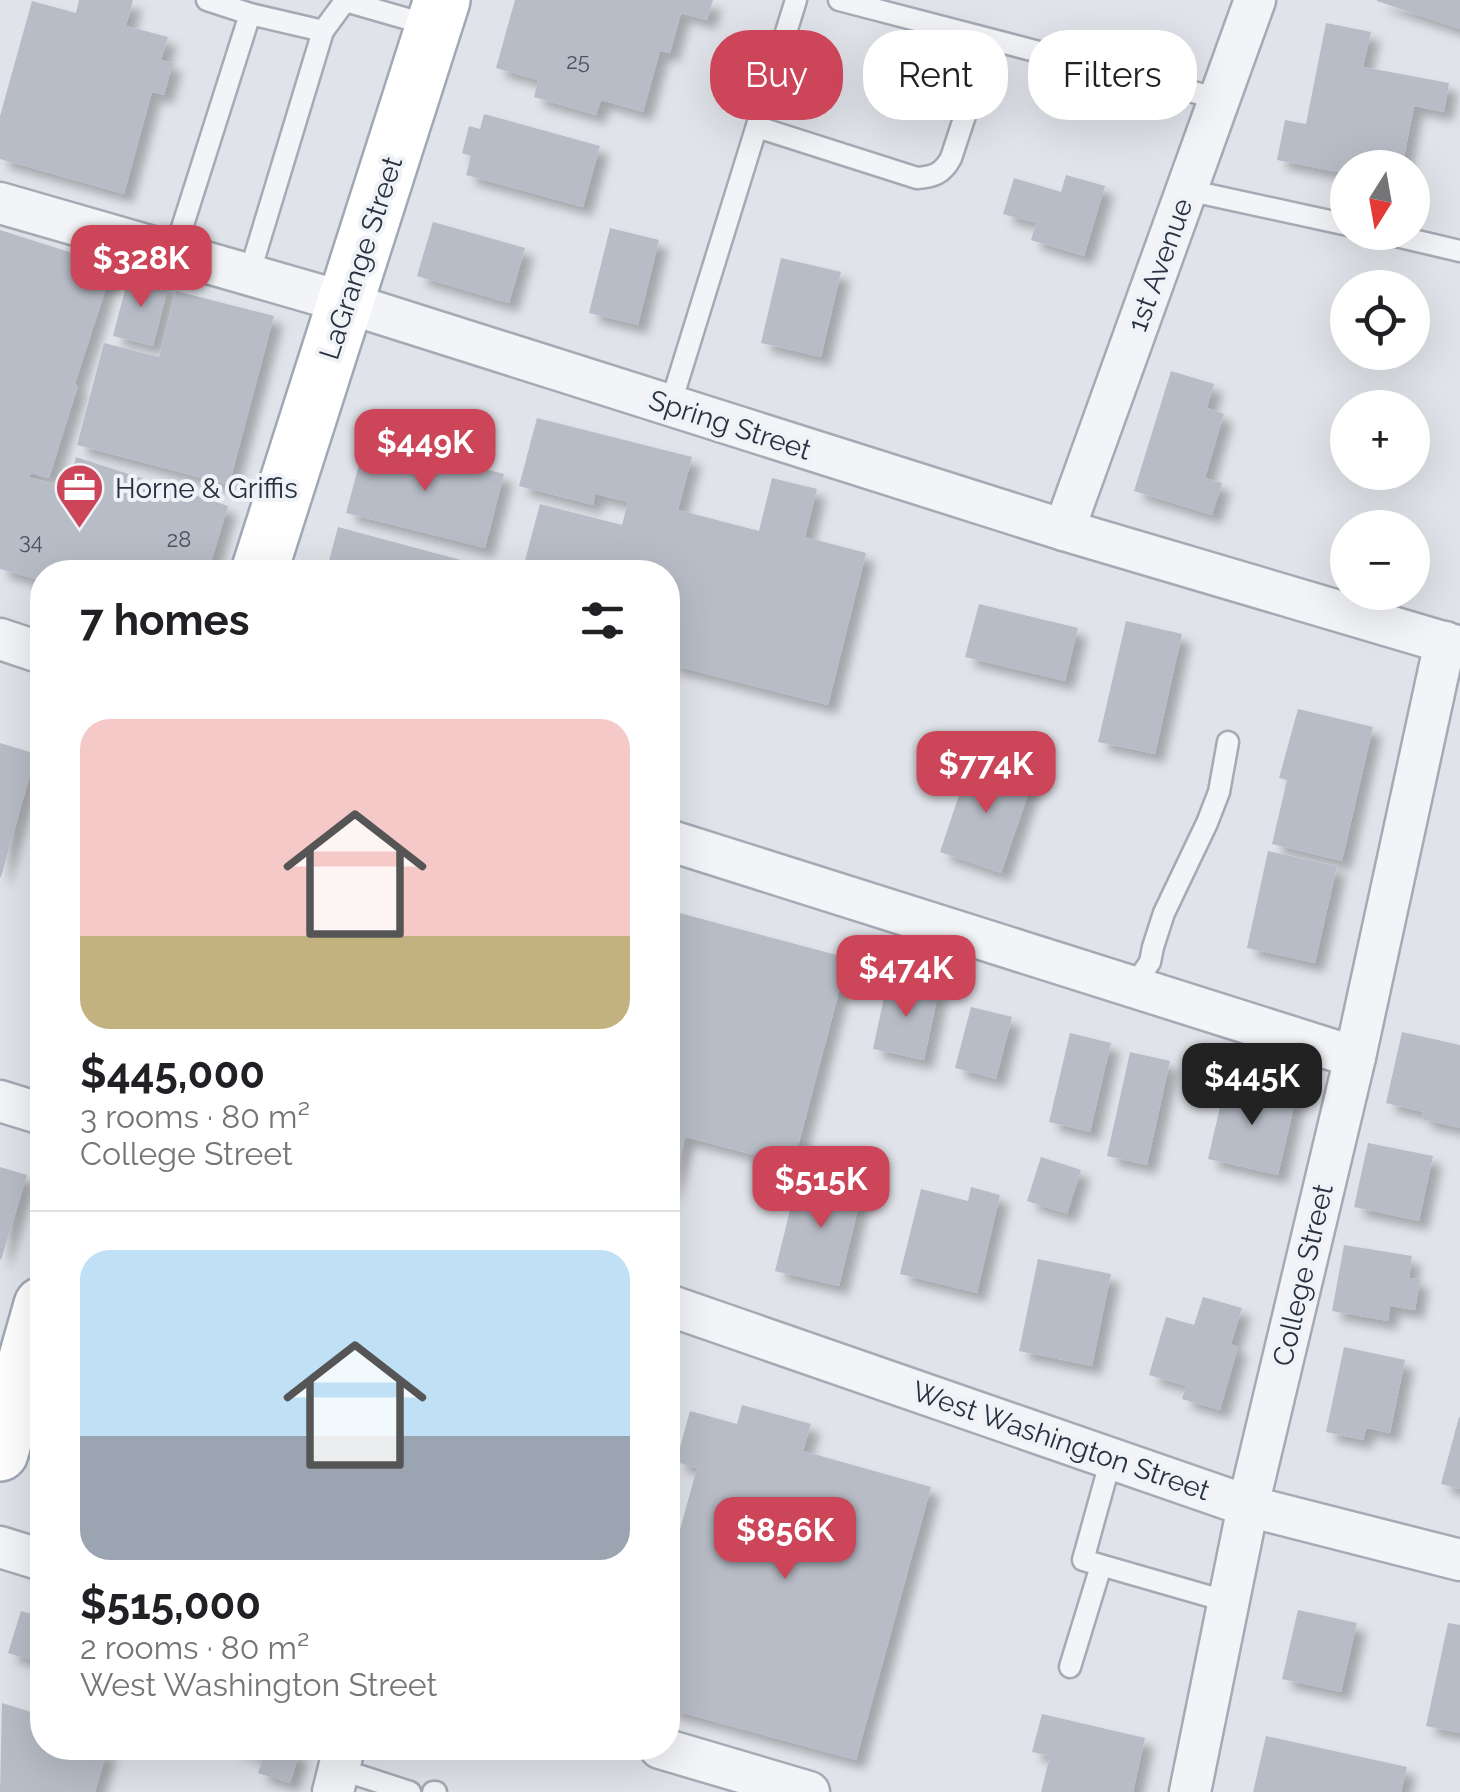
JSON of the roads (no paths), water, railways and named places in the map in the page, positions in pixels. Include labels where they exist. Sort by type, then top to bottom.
[{"type":"main road","name":"LaGrange Street","points":[[263,560],[438,13]]},
{"type":"main road","points":[[0,1454],[30,1348]]},
{"type":"street","name":"1st Avenue","points":[[1064,530],[1256,0]]},
{"type":"street","name":"Spring Street","points":[[0,202],[347,303],[1064,530],[1452,644]]},
{"type":"street","points":[[0,640],[30,649]]},
{"type":"street","name":"College Street","points":[[1190,1792],[1248,1506],[1452,644]]},
{"type":"street","points":[[680,844],[1355,1057]]},
{"type":"street","points":[[0,1102],[30,1111]]},
{"type":"street","name":"West Washington Street","points":[[680,1309],[1248,1506],[1460,1560]]},
{"type":"street","points":[[0,1546],[30,1556]]},
{"type":"street","points":[[680,1754],[809,1792]]},
{"type":"lane","points":[[207,0],[322,31]]},
{"type":"lane","points":[[670,406],[796,0]]},
{"type":"lane","points":[[839,0],[952,30]]},
{"type":"lane","points":[[249,274],[322,31],[345,2],[438,13]]},
{"type":"lane","points":[[174,253],[250,14]]},
{"type":"lane","points":[[1008,45],[1220,99]]},
{"type":"lane","points":[[756,127],[917,178],[931,178],[944,170],[951,158],[964,120]]},
{"type":"lane","points":[[1187,190],[1330,222]]},
{"type":"lane","points":[[1430,240],[1455,244]]},
{"type":"lane","points":[[1133,987],[1150,962],[1164,913],[1208,823],[1219,792],[1228,742]]},
{"type":"lane","points":[[1111,1458],[1083,1560],[1229,1602]]},
{"type":"lane","points":[[1070,1668],[1101,1566]]},
{"type":"lane","points":[[339,1769],[410,1792]]},
{"type":"place","name":"Horne & Griffis","points":[[80,530]]}]
